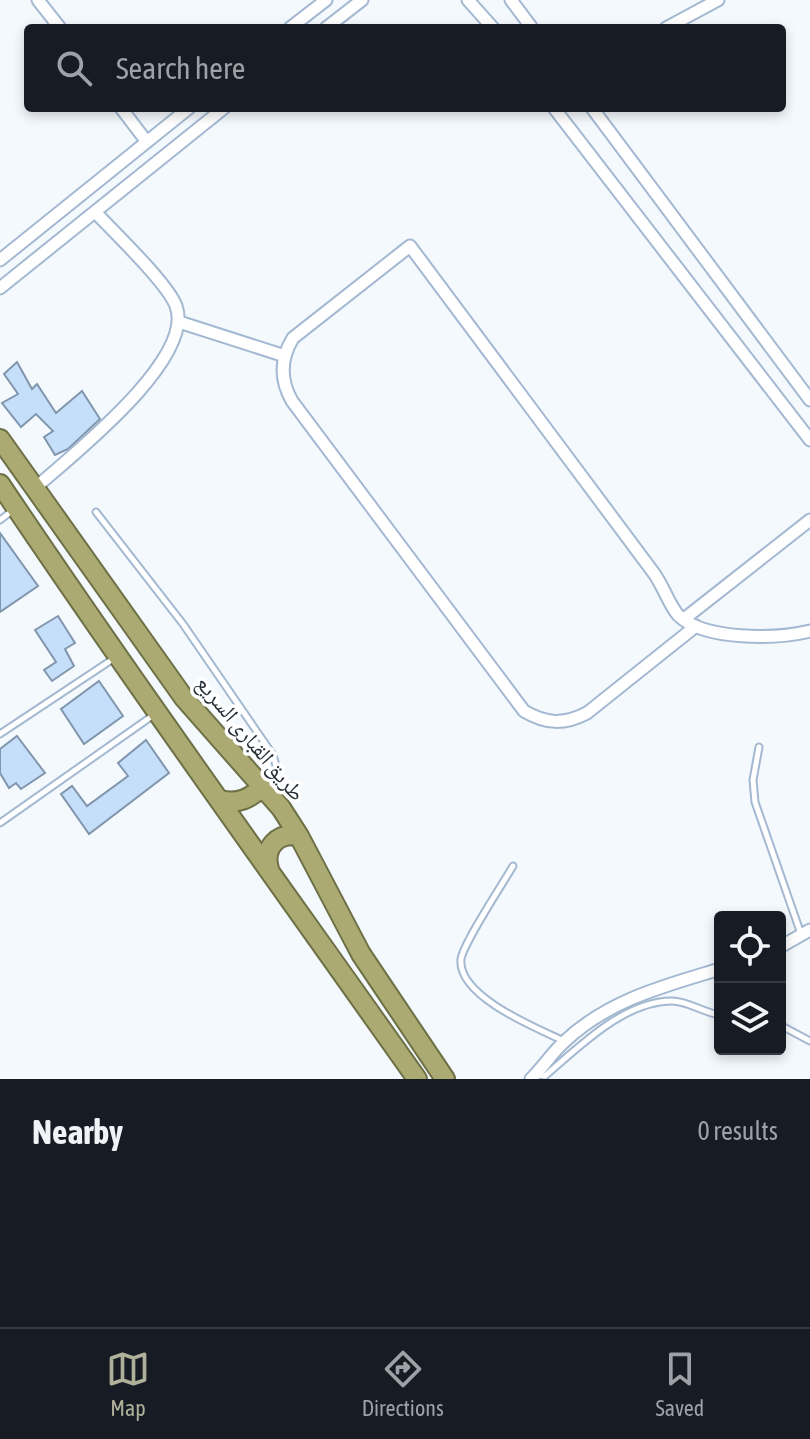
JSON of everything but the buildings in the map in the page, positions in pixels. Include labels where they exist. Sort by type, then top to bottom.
[{"type":"highway","name":"طريق القبارى السريع","points":[[0,439],[184,698],[264,786],[299,836],[361,954],[445,1079]]},
{"type":"highway","points":[[0,484],[156,713],[417,1079]]},
{"type":"highway","points":[[220,800],[241,801],[264,786]]},
{"type":"highway","points":[[269,869],[267,862],[271,846],[283,836],[299,836]]},
{"type":"street","points":[[38,0],[57,24]]},
{"type":"street","points":[[295,24],[326,0]]},
{"type":"street","points":[[331,24],[362,0]]},
{"type":"street","points":[[468,0],[489,24]]},
{"type":"street","points":[[511,0],[529,24]]},
{"type":"street","points":[[673,24],[718,0]]},
{"type":"street","points":[[124,112],[147,142]]},
{"type":"street","points":[[0,260],[184,112]]},
{"type":"street","points":[[0,288],[219,112]]},
{"type":"street","points":[[557,112],[810,440]]},
{"type":"street","points":[[595,112],[810,400]]},
{"type":"street","points":[[34,489],[130,401],[174,342],[179,322],[177,309],[167,290],[96,213]]},
{"type":"street","points":[[696,626],[587,713],[575,719],[548,722],[524,711],[292,401],[284,384],[285,356],[293,338],[410,246],[653,572],[676,612],[696,626],[762,637],[810,631]]},
{"type":"street","points":[[179,322],[285,356]]},
{"type":"street","points":[[684,619],[810,520]]},
{"type":"street","points":[[786,944],[806,932]]},
{"type":"street","points":[[534,1076],[564,1041],[601,1013],[621,1002],[714,971]]},
{"type":"lane","points":[[0,520],[16,508]]},
{"type":"lane","points":[[96,512],[183,624],[273,755],[277,769],[264,786]]},
{"type":"lane","points":[[0,734],[119,655]]},
{"type":"lane","points":[[0,823],[156,713]]},
{"type":"lane","points":[[759,747],[753,780],[755,802],[806,932]]},
{"type":"lane","points":[[513,866],[463,951],[462,970],[469,982],[494,1005],[564,1041]]},
{"type":"lane","points":[[534,1076],[545,1076],[585,1040],[643,1008],[677,1001],[714,1014]]},
{"type":"lane","points":[[786,1028],[810,1041]]}]
